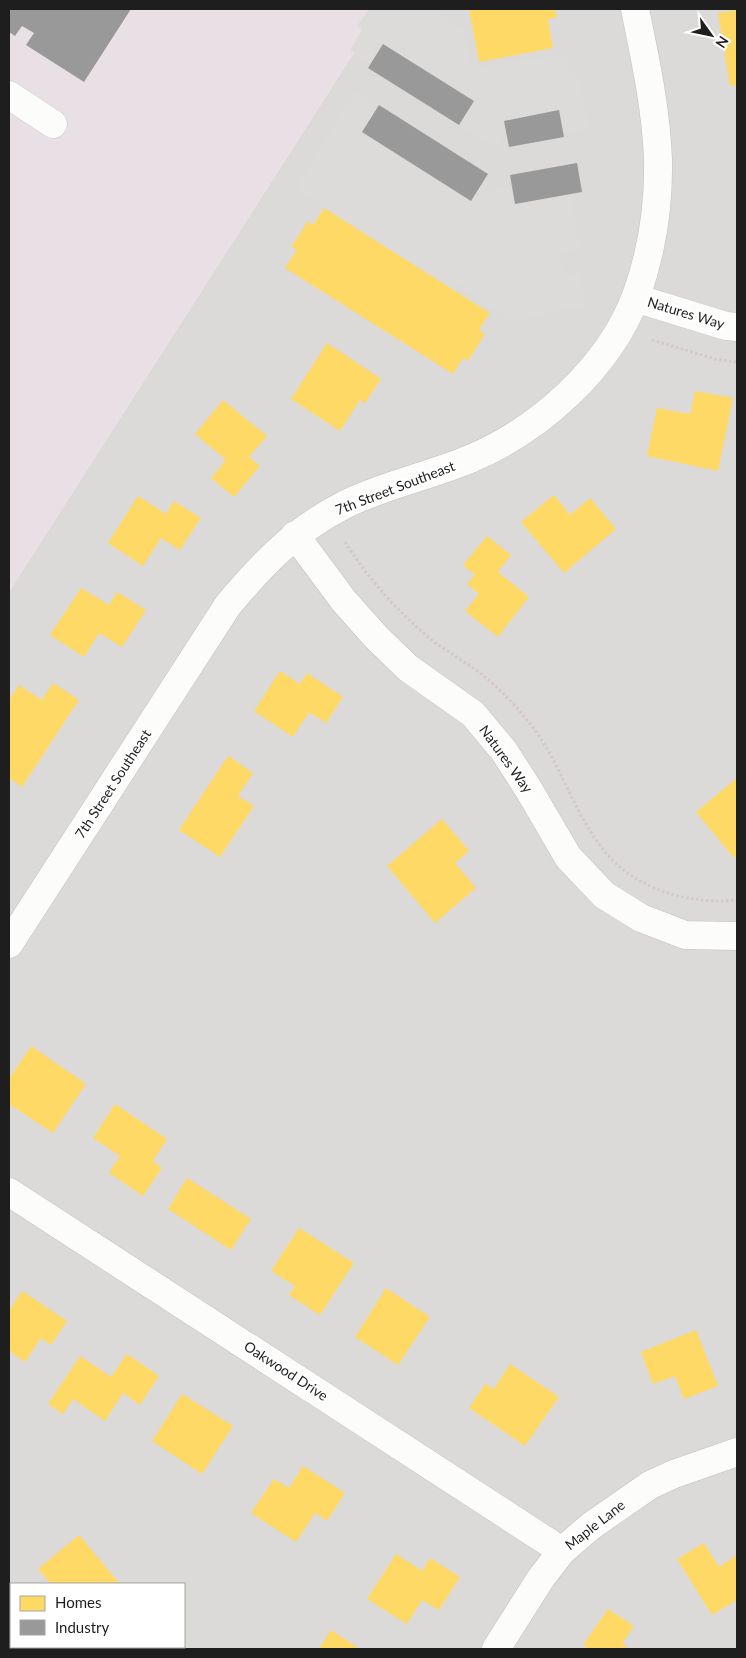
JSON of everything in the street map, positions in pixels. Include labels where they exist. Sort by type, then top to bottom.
[{"type":"street","name":"7th Street Southeast","points":[[9,944],[228,605],[267,560],[295,535],[347,504],[470,459],[503,443],[535,423],[563,400],[585,378],[606,351],[635,298],[653,234],[657,200],[658,159],[656,124],[635,9]]},
{"type":"street","points":[[9,95],[54,124]]},
{"type":"street","name":"Natures Way","points":[[635,298],[726,326],[737,327]]},
{"type":"street","name":"Natures Way","points":[[295,535],[344,601],[376,637],[408,668],[473,714],[504,751],[568,858],[604,895],[641,918],[685,935],[737,936]]},
{"type":"street","name":"Oakwood Drive","points":[[9,1192],[562,1551]]},
{"type":"street","name":"Maple Lane","points":[[496,1649],[541,1578],[562,1551],[591,1526],[650,1485],[674,1474],[737,1452]]},
{"type":"path","points":[[652,340],[715,359],[737,362]]},
{"type":"shaded area","points":[[9,9],[382,9],[9,592]]},
{"type":"shaded area","points":[[369,9],[429,9],[463,30],[470,61],[480,67],[566,54],[570,78],[579,79],[589,129],[563,133],[559,110],[504,121],[506,130],[494,147],[459,125],[474,101],[384,44],[371,64],[350,50],[362,30],[357,26]]},
{"type":"shaded area","points":[[382,9],[737,9],[737,1649],[9,1649],[9,592]]},
{"type":"shaded area","points":[[355,92],[379,105],[362,133],[471,201],[480,187],[486,191],[512,187],[516,204],[570,194],[580,249],[559,253],[563,276],[580,274],[585,306],[511,321],[458,284],[453,290],[324,208],[296,188]]},
{"type":"building: Homes","points":[[469,9],[555,9],[557,17],[548,19],[553,48],[479,62]]},
{"type":"building: Homes","points":[[737,10],[737,85],[730,86],[718,13]]},
{"type":"building: Homes","points":[[324,208],[490,313],[479,330],[485,334],[468,361],[463,358],[453,374],[285,268],[297,250],[291,247],[308,221],[313,225]]},
{"type":"building: Homes","points":[[327,343],[381,379],[365,403],[360,400],[340,431],[291,399]]},
{"type":"building: Homes","points":[[695,391],[733,398],[718,471],[647,456],[657,408],[690,414]]},
{"type":"building: Homes","points":[[223,400],[267,436],[249,457],[260,466],[234,497],[211,478],[226,460],[195,434]]},
{"type":"building: Homes","points":[[554,495],[570,515],[590,498],[616,529],[564,573],[521,522]]},
{"type":"building: Homes","points":[[138,496],[166,514],[174,501],[201,518],[180,550],[161,538],[143,566],[108,543]]},
{"type":"building: Homes","points":[[487,536],[511,555],[498,572],[529,597],[498,637],[465,611],[479,594],[467,584],[475,575],[463,565]]},
{"type":"building: Homes","points":[[81,588],[109,605],[117,592],[146,610],[122,647],[99,633],[84,657],[50,635]]},
{"type":"building: Homes","points":[[280,671],[300,684],[307,673],[343,697],[326,723],[309,712],[293,737],[254,711]]},
{"type":"building: Homes","points":[[53,683],[79,700],[22,787],[9,778],[9,700],[19,685],[42,700]]},
{"type":"building: Homes","points":[[228,756],[253,773],[238,796],[254,806],[220,857],[179,830]]},
{"type":"building: Homes","points":[[737,778],[737,855],[734,858],[696,812]]},
{"type":"building: Homes","points":[[442,819],[469,851],[455,863],[476,888],[435,923],[387,866]]},
{"type":"building: Homes","points":[[31,1046],[86,1084],[53,1133],[9,1104],[9,1079]]},
{"type":"building: Homes","points":[[115,1104],[167,1139],[153,1161],[162,1168],[143,1196],[109,1173],[120,1156],[93,1138]]},
{"type":"building: Homes","points":[[187,1178],[251,1219],[231,1250],[168,1209]]},
{"type":"building: Homes","points":[[299,1228],[354,1263],[320,1315],[289,1295],[295,1286],[271,1271]]},
{"type":"building: Homes","points":[[386,1288],[430,1317],[398,1365],[355,1337]]},
{"type":"building: Homes","points":[[22,1291],[67,1321],[51,1345],[41,1338],[25,1362],[9,1351],[9,1311]]},
{"type":"building: Homes","points":[[696,1330],[718,1386],[684,1399],[675,1376],[653,1384],[641,1352]]},
{"type":"building: Homes","points":[[127,1354],[159,1376],[140,1405],[123,1393],[105,1421],[73,1399],[63,1414],[48,1404],[80,1356],[111,1377]]},
{"type":"building: Homes","points":[[510,1364],[559,1397],[525,1446],[469,1408],[485,1384],[494,1389]]},
{"type":"building: Homes","points":[[182,1394],[233,1426],[202,1474],[152,1441]]},
{"type":"building: Homes","points":[[303,1466],[345,1493],[327,1521],[315,1513],[296,1542],[251,1513],[274,1479],[289,1488]]},
{"type":"building: Homes","points":[[79,1535],[119,1583],[50,1583],[38,1569]]},
{"type":"building: Homes","points":[[704,1543],[719,1567],[737,1555],[737,1600],[712,1615],[677,1559]]},
{"type":"building: Homes","points":[[396,1554],[422,1571],[430,1558],[460,1577],[439,1610],[422,1600],[407,1624],[367,1599]]},
{"type":"building: Homes","points":[[608,1609],[634,1626],[622,1644],[631,1649],[589,1649],[583,1645]]},
{"type":"building: Homes","points":[[331,1630],[360,1649],[319,1649]]},
{"type":"building: Industry","points":[[9,9],[131,9],[84,82],[26,45],[34,33],[22,26],[15,36],[9,32]]},
{"type":"building: Industry","points":[[383,44],[474,101],[459,125],[368,68]]},
{"type":"building: Industry","points":[[379,105],[488,174],[471,201],[362,132]]},
{"type":"building: Industry","points":[[559,110],[564,137],[509,147],[504,121]]},
{"type":"building: Industry","points":[[577,163],[582,192],[515,204],[510,175]]}]
